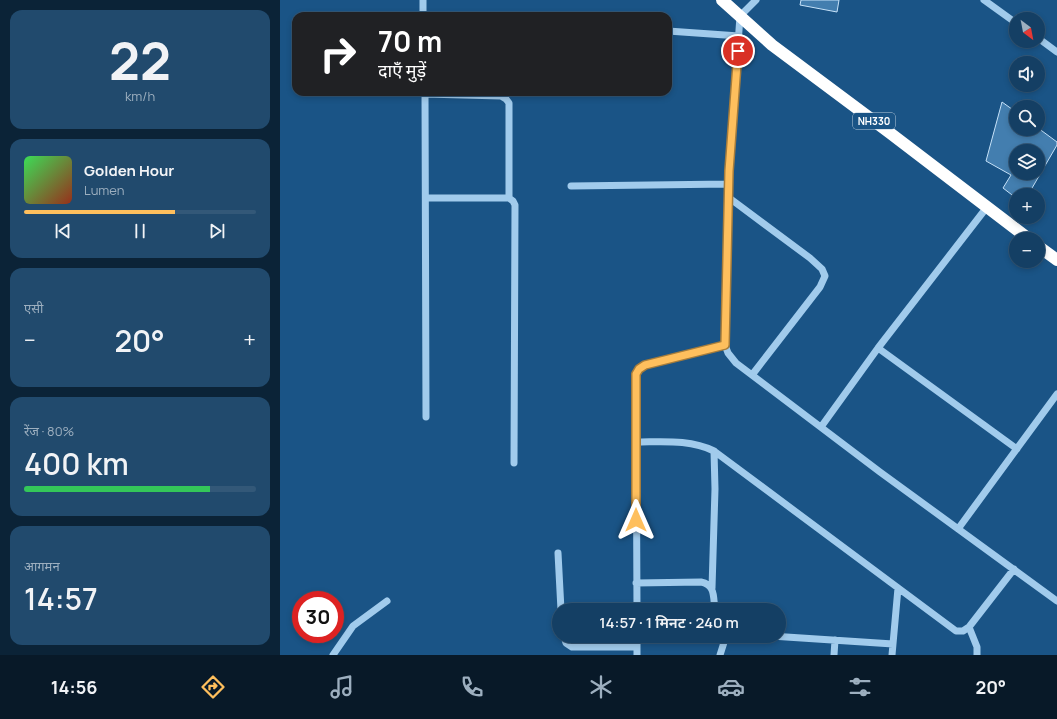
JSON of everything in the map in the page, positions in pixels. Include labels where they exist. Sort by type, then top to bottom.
[{"type":"highway","name":"NH330","points":[[722,0],[772,45],[890,132],[1020,232]]},
{"type":"highway","points":[[1045,251],[1057,260]]},
{"type":"street","points":[[423,0],[423,12]]},
{"type":"street","points":[[756,0],[740,16],[728,197],[725,345],[728,354],[736,363],[880,472],[1057,601]]},
{"type":"street","points":[[984,0],[1009,18]]},
{"type":"street","points":[[672,31],[739,36]]},
{"type":"street","points":[[1045,43],[1057,52]]},
{"type":"street","points":[[425,96],[426,416]]},
{"type":"street","points":[[500,96],[506,98],[509,103],[509,198]]},
{"type":"street","points":[[571,186],[729,184]]},
{"type":"street","points":[[728,197],[810,258],[822,269],[825,276],[820,286],[752,375]]},
{"type":"street","points":[[426,198],[509,198],[515,205],[514,463]]},
{"type":"street","points":[[821,427],[878,348],[987,207]]},
{"type":"street","points":[[636,603],[636,374],[639,369],[645,365],[725,345]]},
{"type":"street","points":[[878,348],[1017,449]]},
{"type":"street","points":[[958,529],[1057,394]]},
{"type":"street","points":[[636,442],[693,443],[714,451],[956,631],[963,631],[970,627],[1014,569]]},
{"type":"street","points":[[713,603],[712,588],[715,489],[714,451]]},
{"type":"street","points":[[558,553],[561,603]]},
{"type":"street","points":[[636,583],[701,582],[708,584],[712,588]]},
{"type":"street","points":[[892,655],[898,588]]},
{"type":"street","points":[[333,655],[353,626],[387,601]]},
{"type":"street","points":[[970,627],[977,647],[977,655]]},
{"type":"street","points":[[786,637],[893,644]]},
{"type":"street","points":[[834,655],[835,640]]},
{"type":"street","points":[[566,643],[572,647],[637,646],[637,655]]},
{"type":"street","points":[[720,655],[724,643]]},
{"type":"building","points":[[801,0],[839,0],[837,12],[800,5]]},
{"type":"building","points":[[1002,102],[1009,107],[1009,136],[1045,136],[1045,133],[1057,142],[1057,145],[1045,166],[1045,144],[1009,144],[1009,174],[986,161]]},
{"type":"building","points":[[1009,178],[1009,180],[1037,180],[1032,188],[1009,188],[1009,193],[1003,188]]},
{"type":"route","points":[[636,520],[636,374],[639,369],[645,365],[725,345],[729,171],[738,51]]}]
